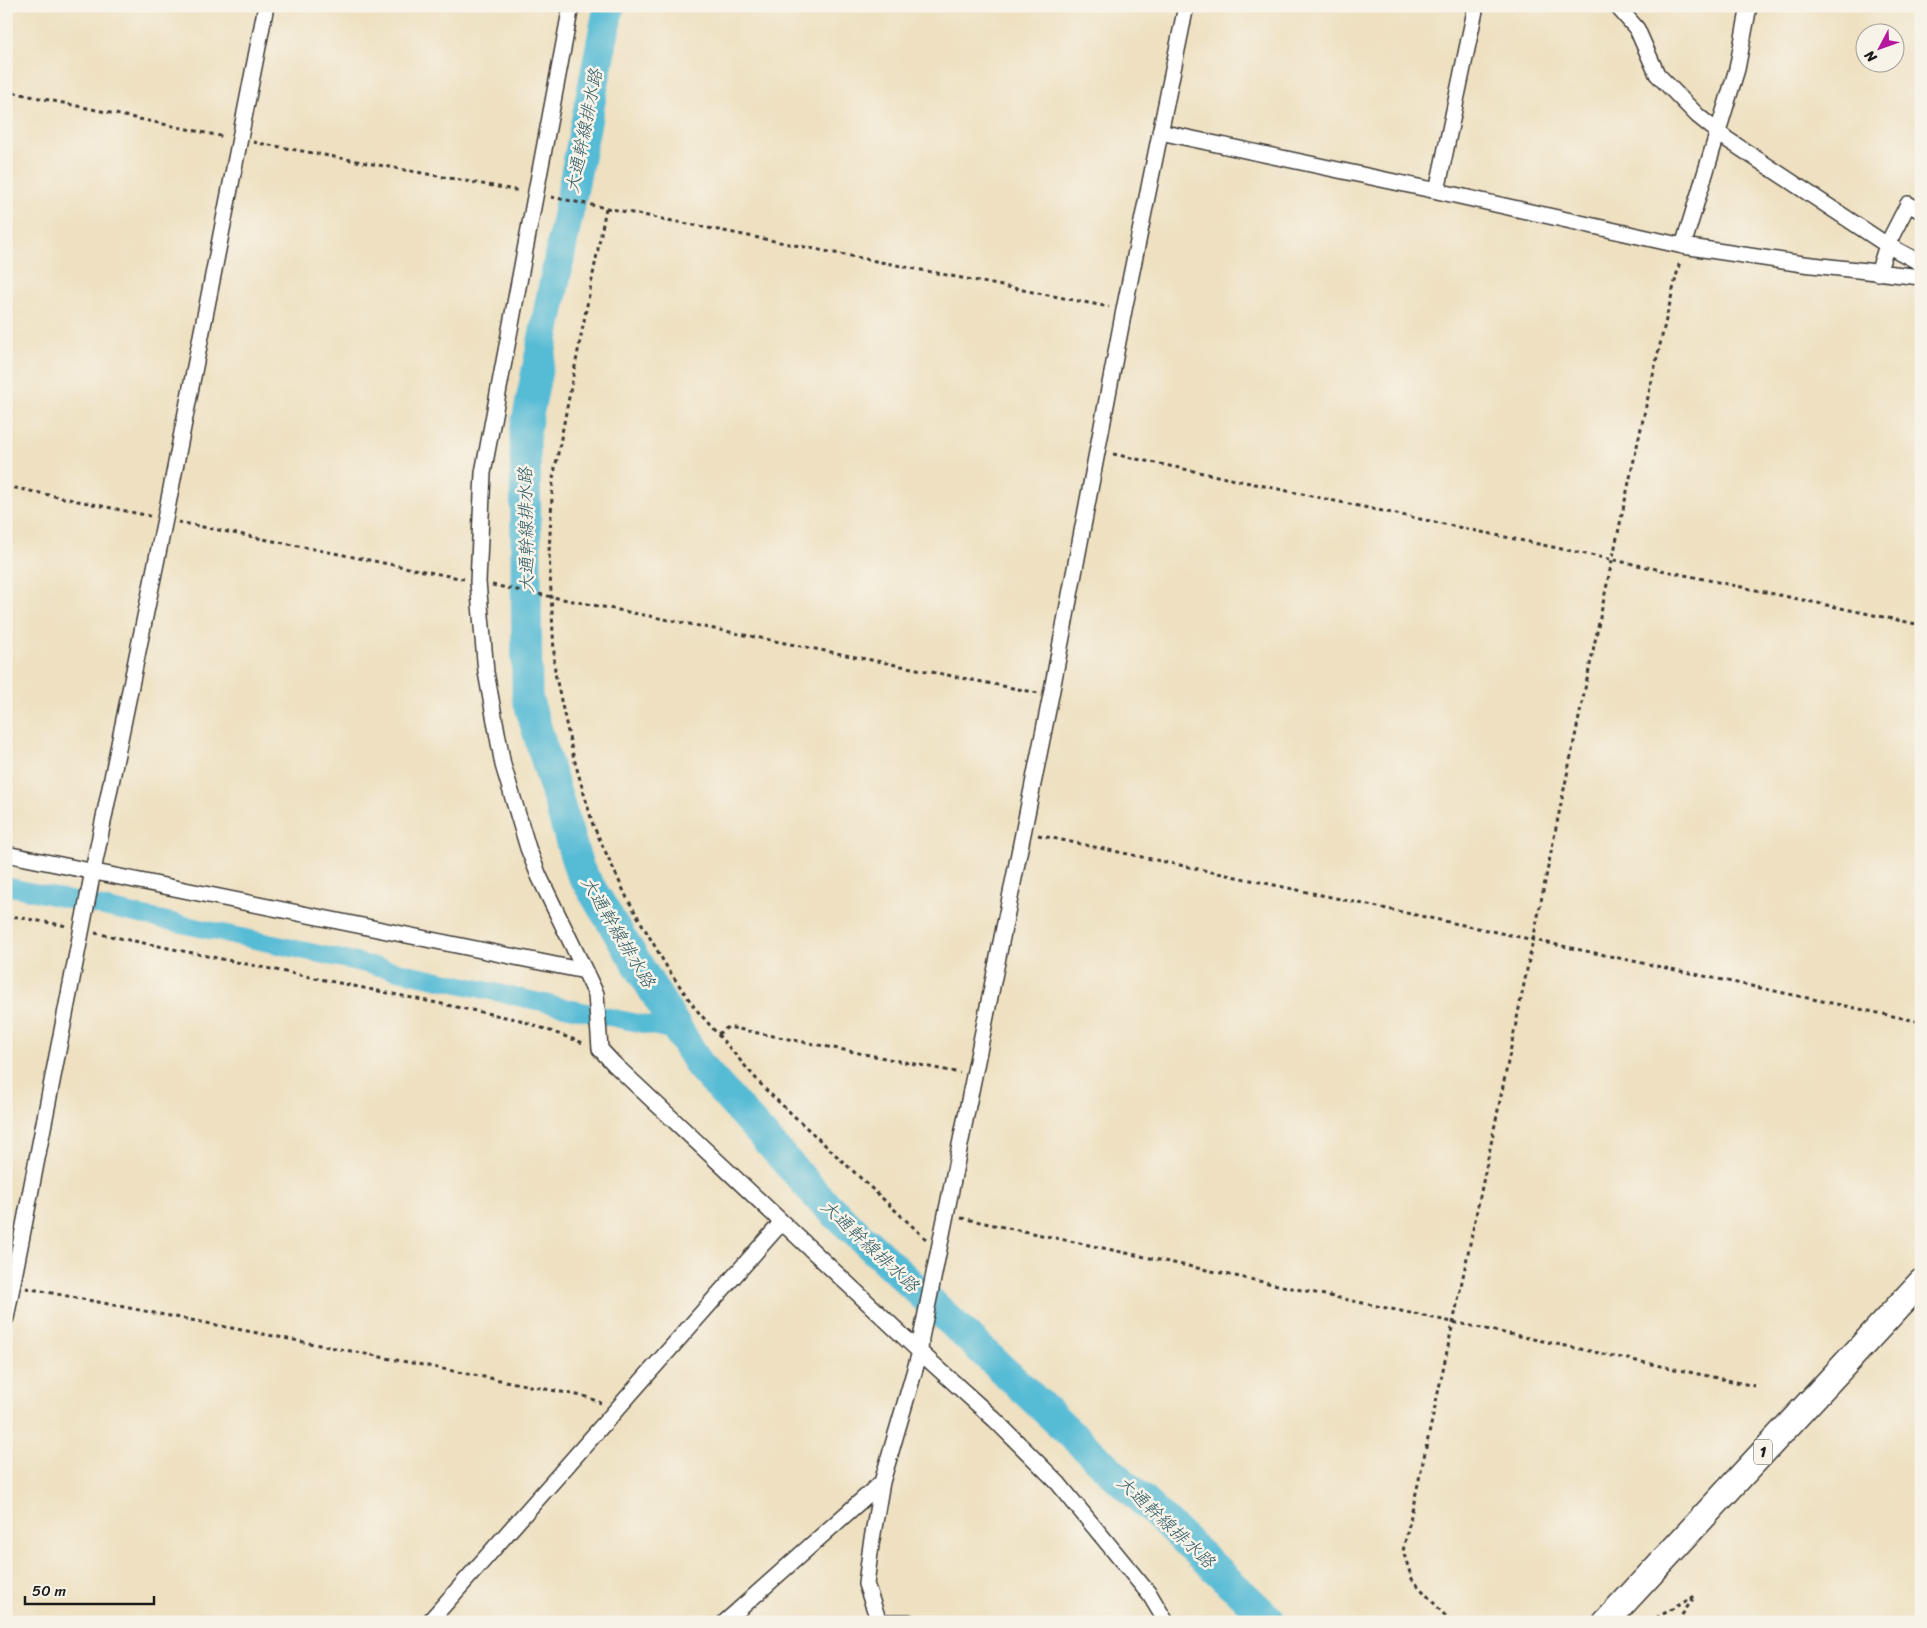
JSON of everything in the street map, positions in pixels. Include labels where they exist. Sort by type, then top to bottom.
[{"type":"main road","name":"1","points":[[1606,1622],[1921,1282]]},
{"type":"street","points":[[6,1318],[266,6]]},
{"type":"street","points":[[571,6],[541,195],[483,473],[483,583],[486,672],[503,765],[536,866],[596,994],[600,1043],[782,1222],[920,1345],[1058,1483],[1150,1596],[1166,1622]]},
{"type":"street","points":[[909,1622],[881,1622],[866,1584],[882,1482],[920,1345],[939,1254],[1050,696],[1124,310],[1186,6]]},
{"type":"street","points":[[1437,191],[1476,6]]},
{"type":"street","points":[[1616,6],[1637,29],[1657,74],[1698,116],[1717,131],[1887,245],[1921,263]]},
{"type":"street","points":[[1683,246],[1737,69],[1750,6]]},
{"type":"street","points":[[1160,132],[1683,246],[1921,278]]},
{"type":"street","points":[[1878,273],[1887,245],[1908,204],[1921,211]]},
{"type":"street","points":[[6,854],[92,877],[585,971]]},
{"type":"street","points":[[429,1622],[782,1222]]},
{"type":"street","points":[[724,1622],[882,1482]]},
{"type":"path","points":[[6,91],[240,140],[541,195],[1124,310]]},
{"type":"path","points":[[606,208],[553,479],[549,552],[556,673],[573,755],[593,825],[627,898],[668,969],[695,1008],[764,1089],[939,1254]]},
{"type":"path","points":[[1450,1622],[1412,1579],[1403,1551],[1454,1323],[1612,560],[1654,367],[1683,246]]},
{"type":"path","points":[[1097,451],[1921,625]]},
{"type":"path","points":[[6,486],[1050,696]]},
{"type":"path","points":[[1022,832],[1921,1022]]},
{"type":"path","points":[[6,915],[83,926],[104,936],[520,1020],[600,1043]]},
{"type":"path","points":[[718,1034],[728,1027],[975,1076]]},
{"type":"path","points":[[947,1215],[1755,1386]]},
{"type":"path","points":[[12,1285],[587,1398],[616,1410]]},
{"type":"path","points":[[1649,1622],[1695,1596],[1677,1622]]},
{"type":"waterway","name":"大通幹線排水路","points":[[609,6],[525,431],[527,697],[579,869],[700,1066],[820,1199],[1269,1619]]},
{"type":"waterway","points":[[6,886],[679,1032]]}]
